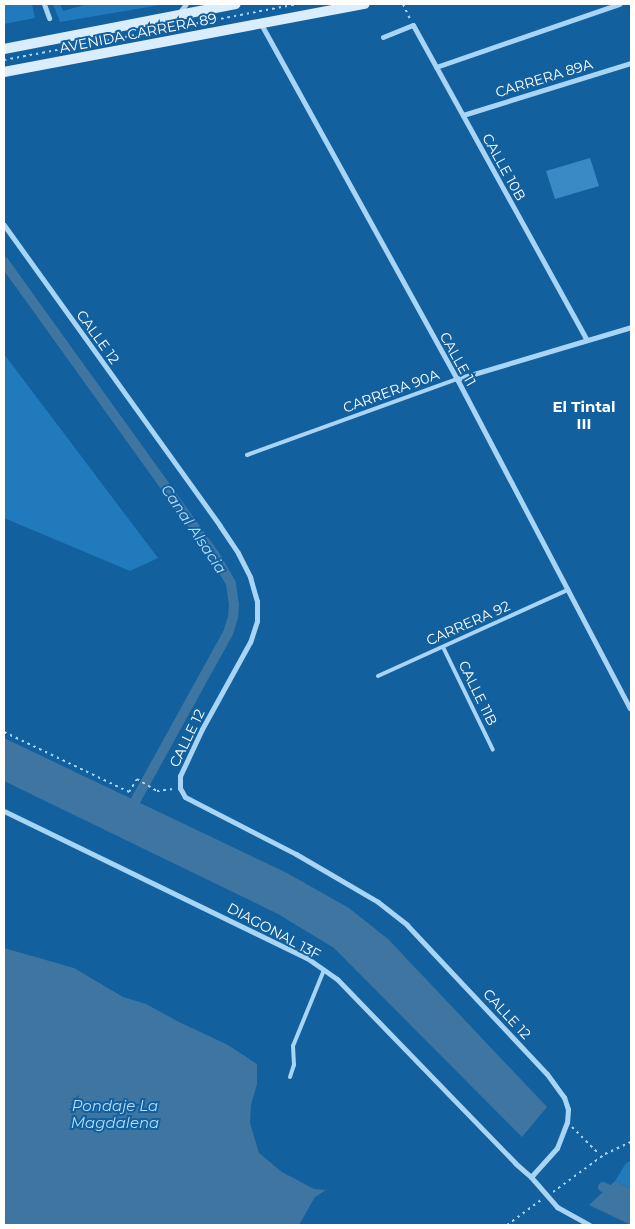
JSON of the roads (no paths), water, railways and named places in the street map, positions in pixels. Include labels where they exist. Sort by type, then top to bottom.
[{"type":"main road","name":"AVENIDA CARRERA 89","points":[[4,49],[236,4]]},
{"type":"main road","name":"AVENIDA CARRERA 89","points":[[4,72],[365,4]]},
{"type":"street","points":[[44,4],[49,18]]},
{"type":"street","points":[[177,16],[186,4]]},
{"type":"street","points":[[436,67],[619,4]]},
{"type":"street","name":"CALLE 11","points":[[261,23],[457,379],[630,708]]},
{"type":"street","name":"CALLE 10B","points":[[383,37],[413,25],[587,340]]},
{"type":"street","name":"CARRERA 89A","points":[[463,115],[631,63]]},
{"type":"street","name":"CALLE 12","points":[[4,225],[220,526],[238,552],[250,577],[257,601],[257,621],[250,642],[202,729],[180,776],[180,788],[189,800],[296,854],[378,902],[407,925],[547,1074],[564,1097],[568,1110],[567,1122],[557,1148],[531,1176]]},
{"type":"street","name":"CARRERA 90A","points":[[457,379],[631,327]]},
{"type":"street","name":"DIAGONAL 13F","points":[[4,811],[272,940],[307,958],[337,979],[514,1163],[531,1176],[558,1207],[589,1225]]},
{"type":"lane","name":"CARRERA 90A","points":[[247,455],[457,379]]},
{"type":"lane","name":"CARRERA 92","points":[[378,676],[568,590]]},
{"type":"lane","name":"CALLE 11B","points":[[443,647],[493,750]]},
{"type":"lane","points":[[290,1077],[294,1065],[293,1046],[324,970]]},
{"type":"water","points":[[4,738],[287,873],[349,908],[388,939],[547,1107],[522,1137],[334,948],[278,914],[4,781]]},
{"type":"water","name":"Pondaje La Magdalena","points":[[4,948],[74,968],[123,997],[146,1004],[228,1045],[257,1064],[257,1084],[251,1105],[250,1123],[259,1153],[282,1172],[314,1189],[326,1190],[315,1197],[299,1225],[4,1225]]},
{"type":"water","points":[[615,1181],[631,1189],[631,1225],[589,1205]]},
{"type":"waterway","name":"Canal Alsacia","points":[[4,262],[214,554],[231,584],[234,605],[233,617],[228,633],[129,812]]},
{"type":"waterway","points":[[603,1187],[631,1201]]},
{"type":"district","name":"El Tintal III","points":[[584,414]]}]
